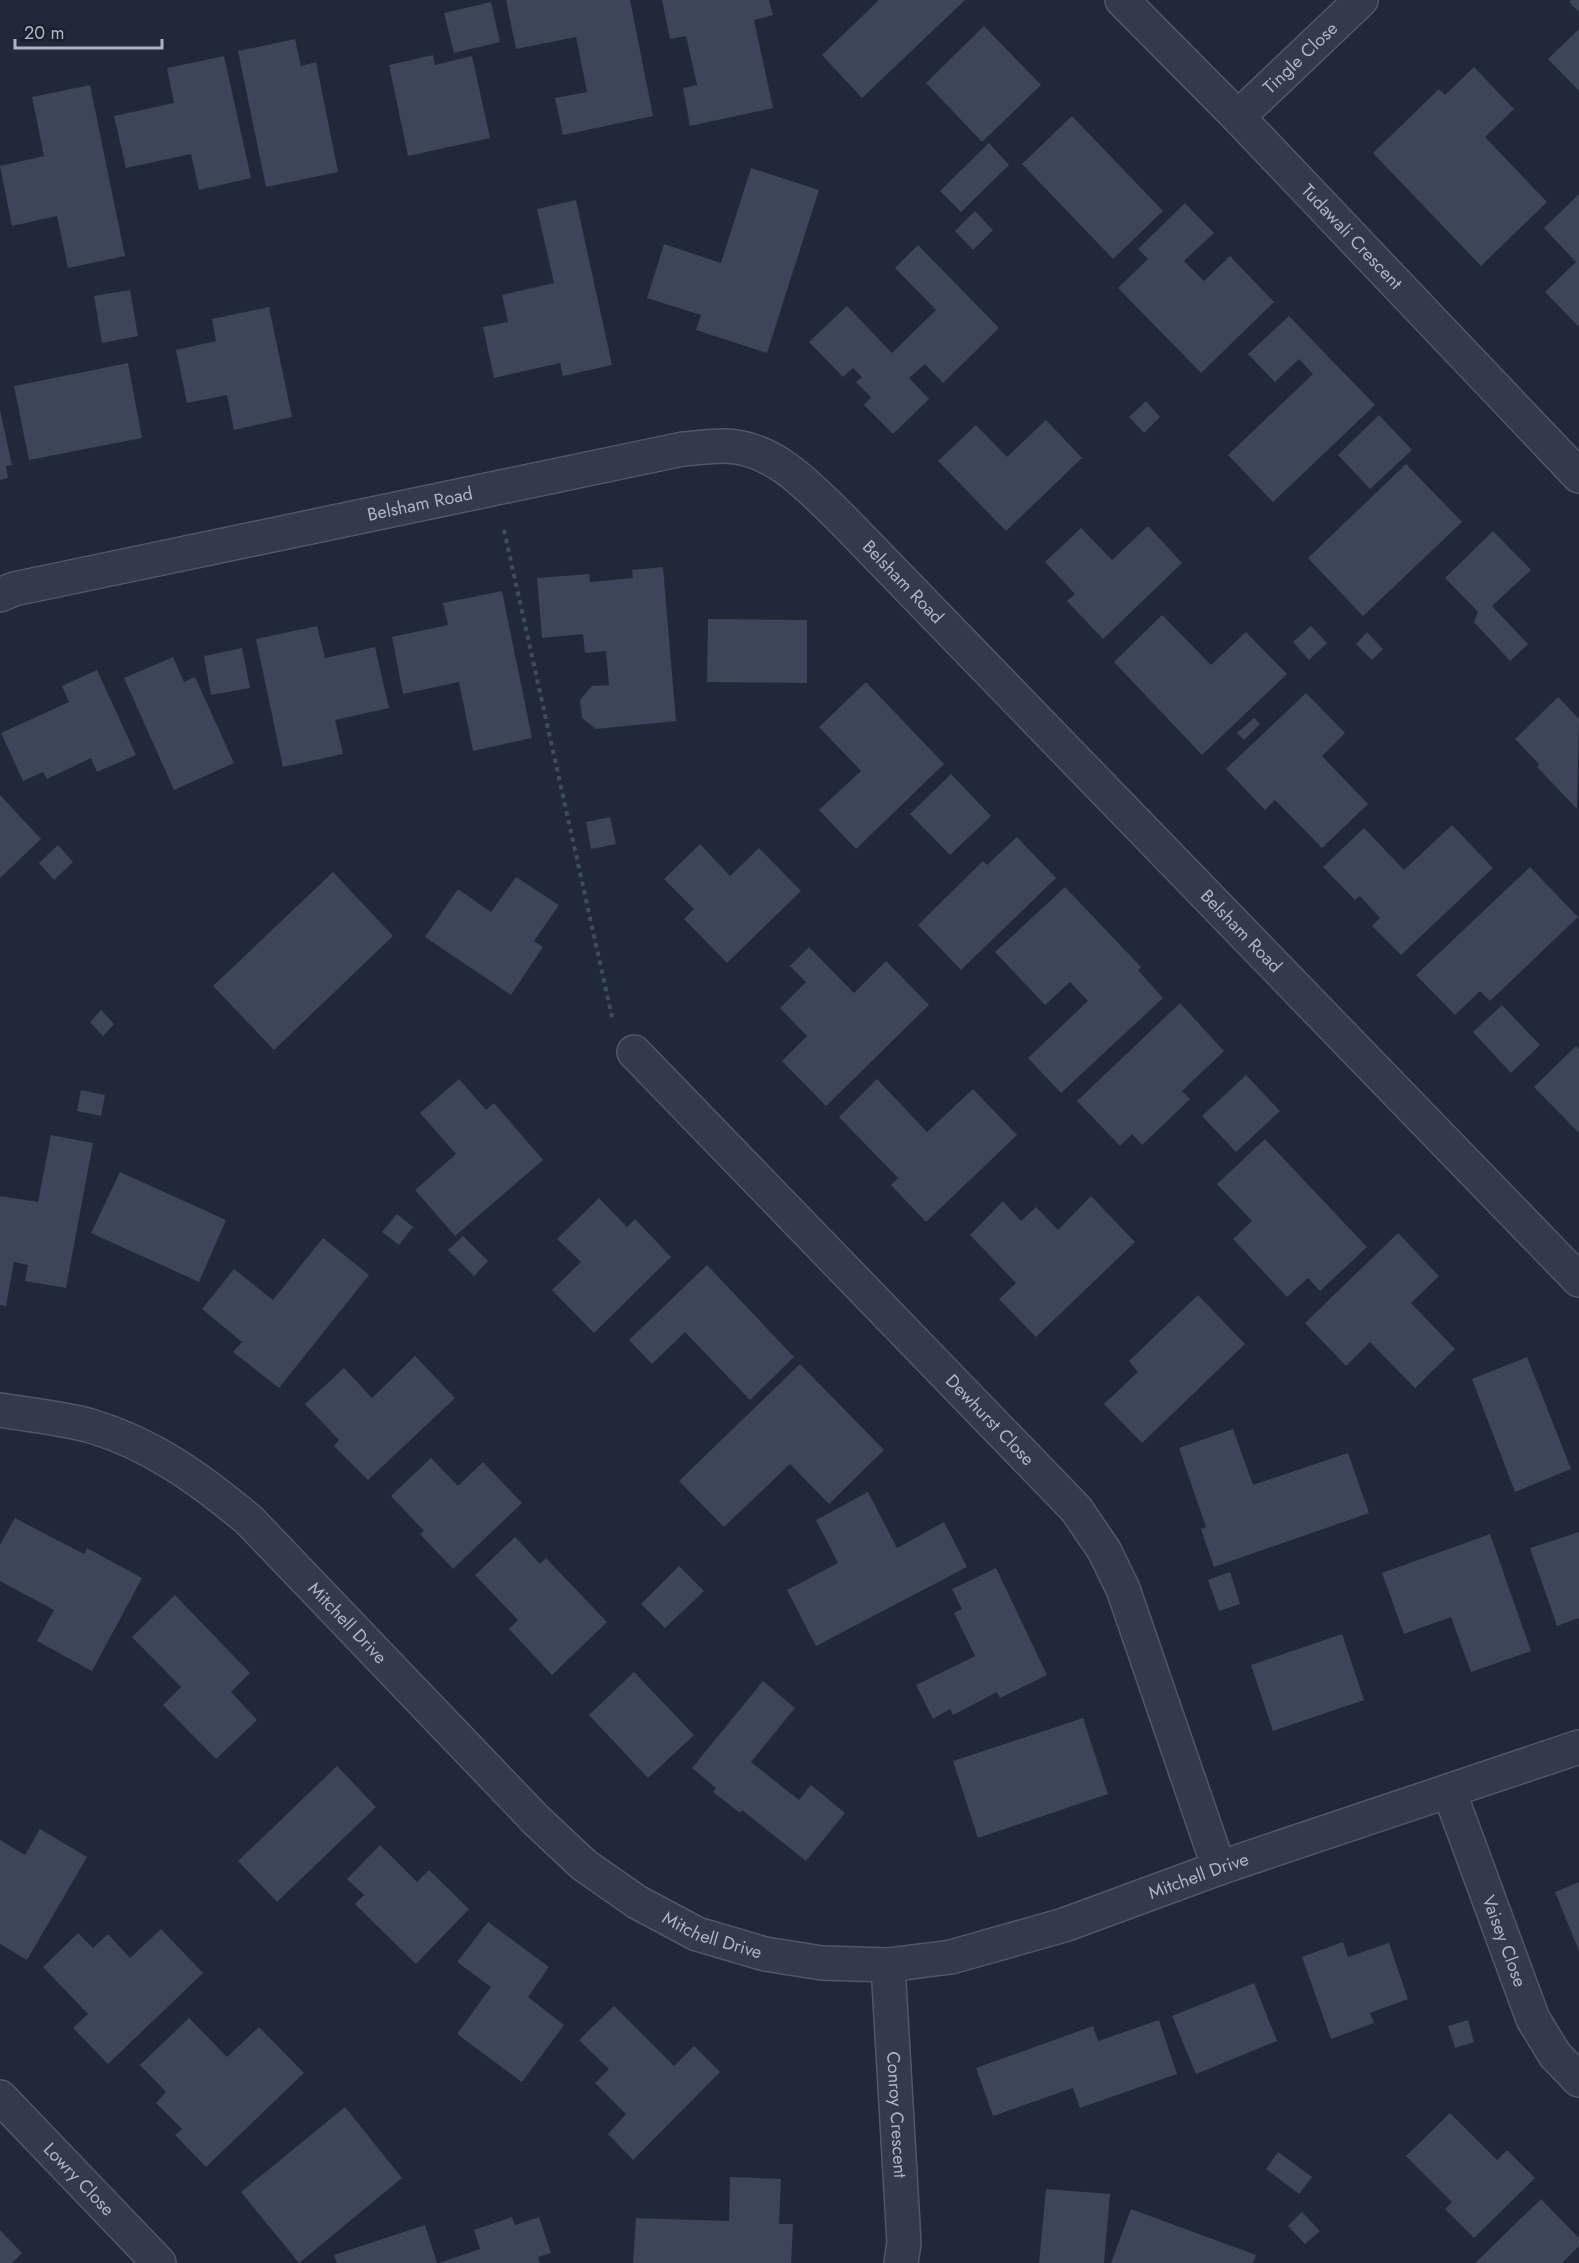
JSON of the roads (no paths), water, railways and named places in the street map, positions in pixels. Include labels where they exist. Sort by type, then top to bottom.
[{"type":"street","name":"Tudawali Crescent","points":[[1122,0],[1238,117],[1579,476]]},
{"type":"street","name":"Tingle Close","points":[[1238,117],[1361,0]]},
{"type":"street","name":"Belsham Road","points":[[0,595],[14,589],[683,449],[726,446],[760,453],[800,478],[843,520],[1579,1280]]},
{"type":"street","name":"Dewhurst Close","points":[[634,1052],[1076,1509],[1104,1550],[1123,1589],[1219,1868]]},
{"type":"street","name":"Mitchell Drive","points":[[0,1410],[92,1426],[148,1449],[201,1480],[249,1520],[536,1820],[584,1865],[637,1902],[697,1934],[765,1954],[822,1963],[888,1965],[951,1958],[1064,1925],[1219,1868],[1579,1747]]},
{"type":"street","name":"Vaisey Close","points":[[1449,1791],[1533,2019],[1555,2055],[1579,2080]]},
{"type":"street","name":"Conroy Crescent","points":[[888,1965],[904,2243],[902,2263]]},
{"type":"street","name":"Lowry Close","points":[[0,2097],[159,2263]]}]
